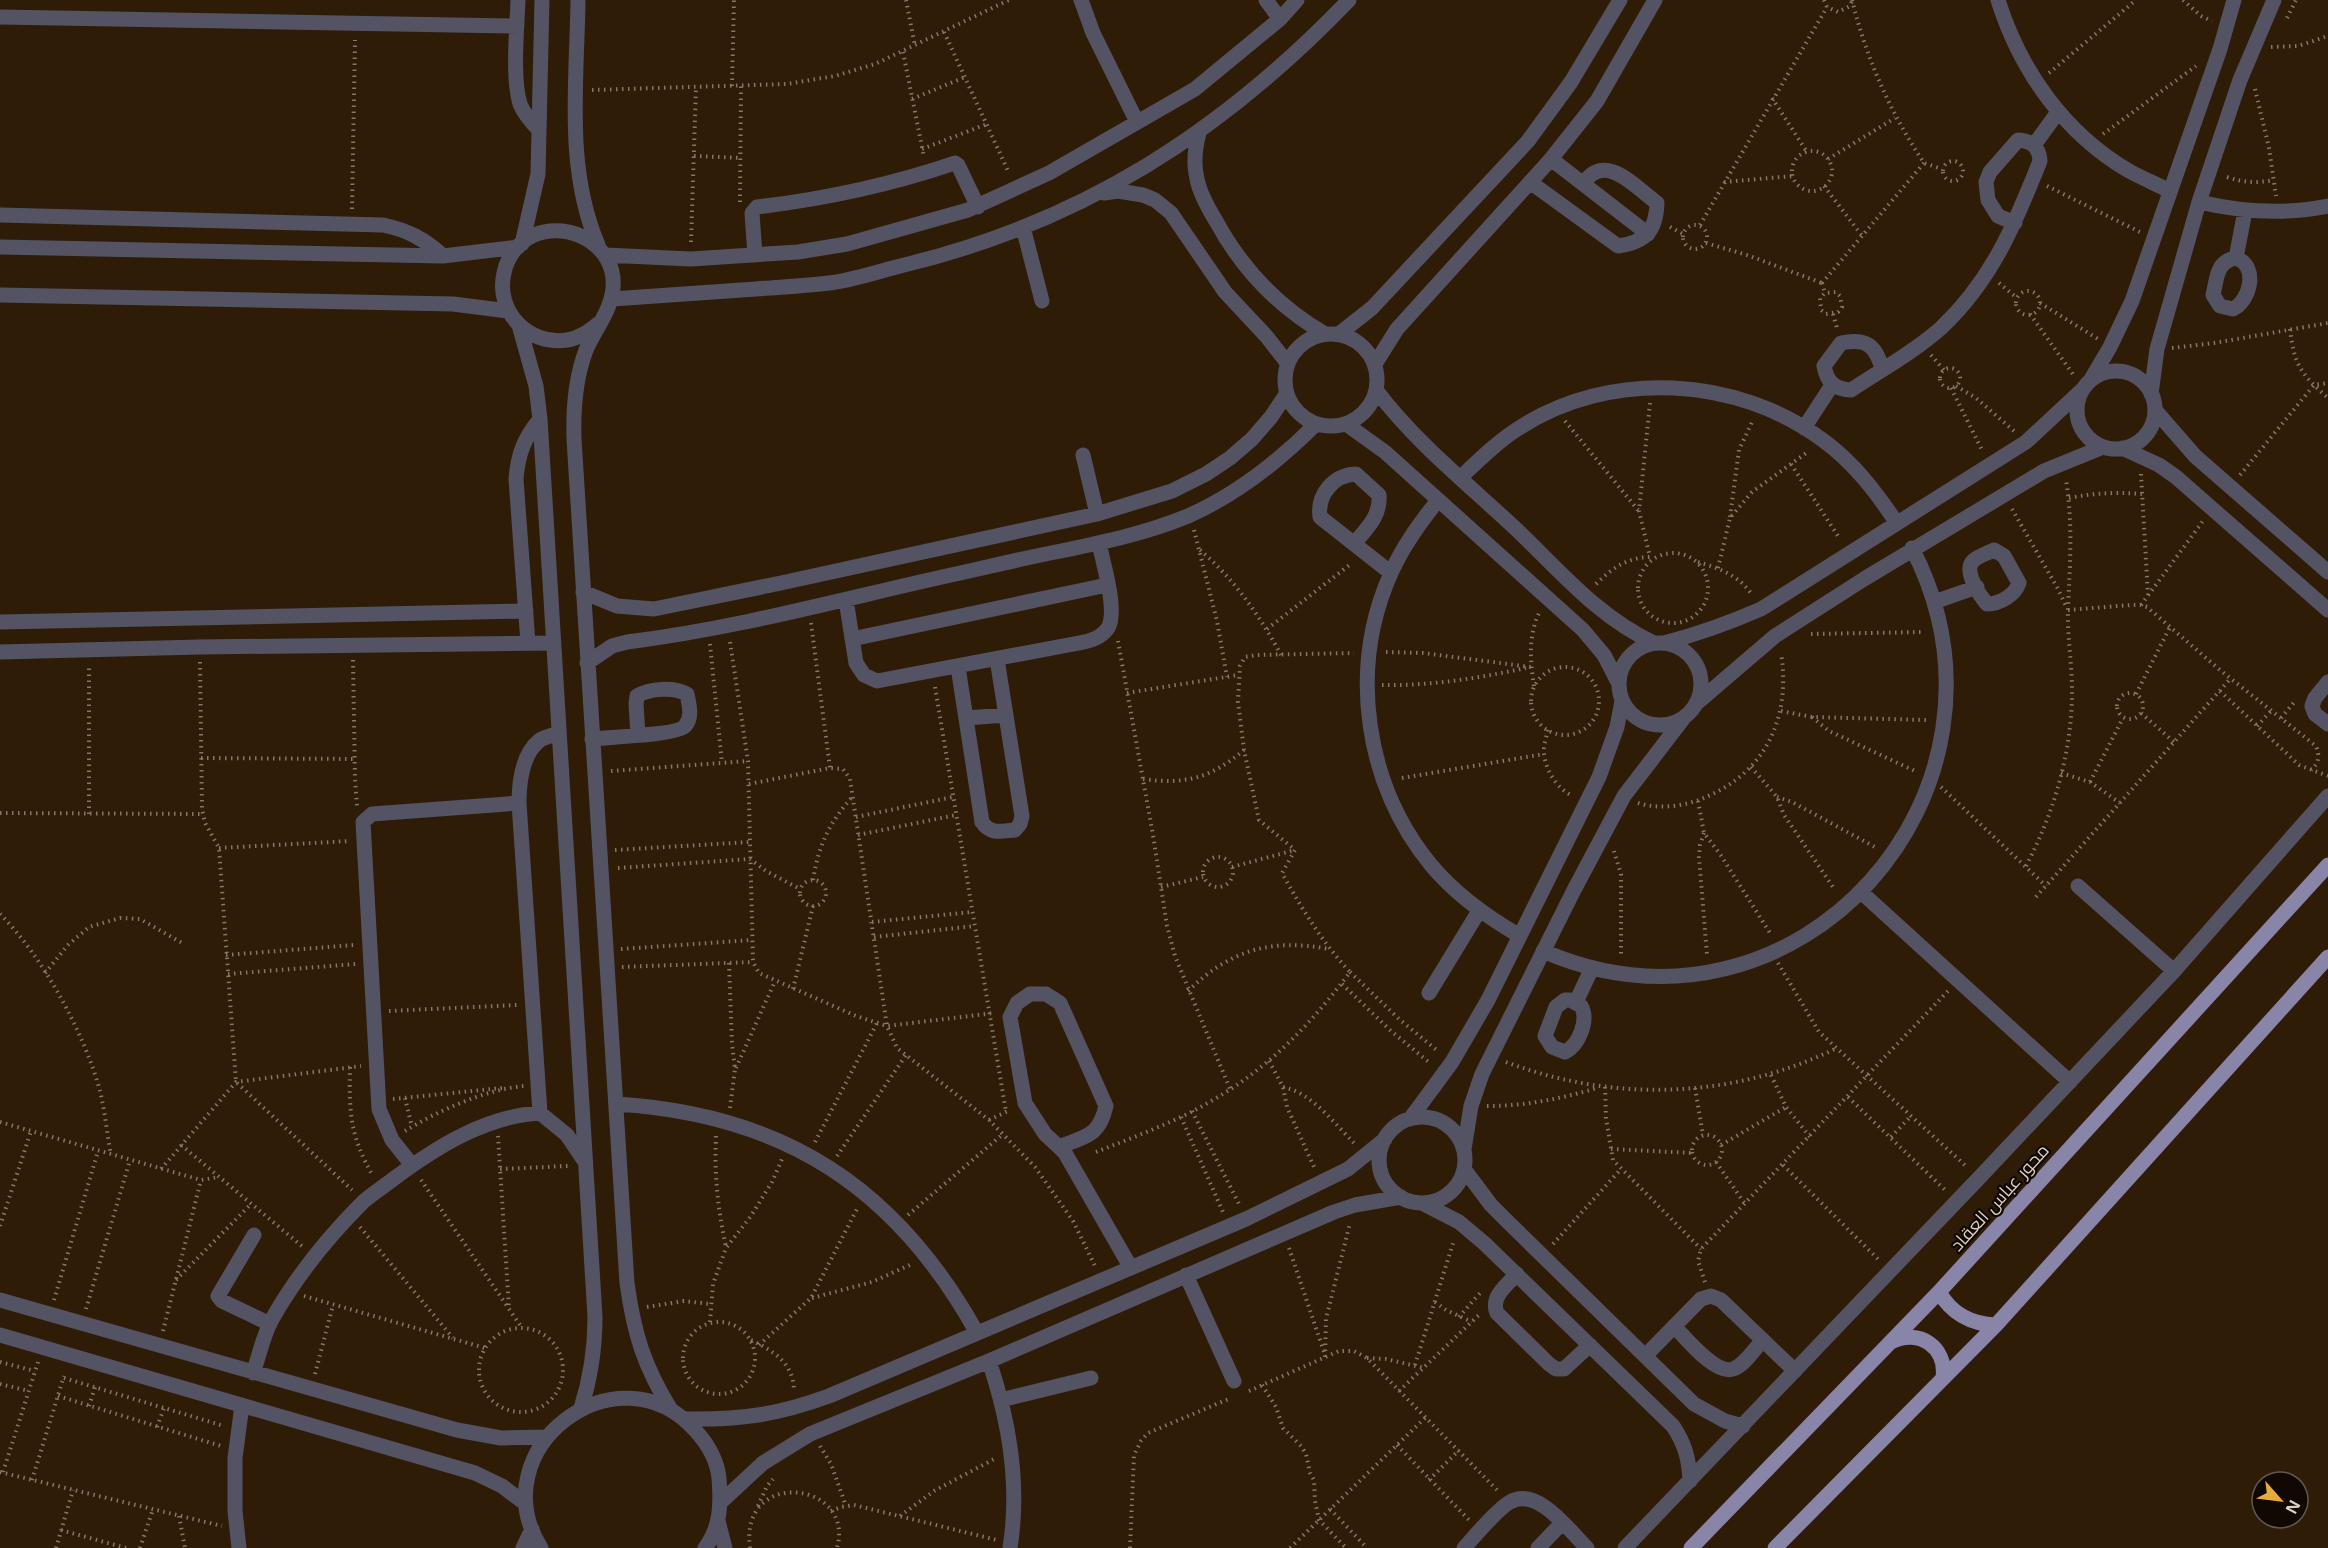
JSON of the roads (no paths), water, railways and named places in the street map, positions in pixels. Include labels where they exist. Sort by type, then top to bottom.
[{"type":"main road","name":"محور عباس العقاد","points":[[1691,1548],[1940,1292],[2328,865]]},
{"type":"main road","points":[[1775,1548],[1996,1325],[2328,957]]},
{"type":"main road","points":[[1940,1292],[1946,1303],[1964,1318],[1974,1323],[1996,1325]]},
{"type":"main road","points":[[1890,1343],[1907,1337],[1925,1340],[1933,1346],[1942,1360],[1943,1378]]},
{"type":"street","points":[[518,0],[517,91],[528,119],[539,130]]},
{"type":"street","points":[[520,245],[538,174],[542,0]]},
{"type":"street","points":[[578,0],[576,90],[578,182],[583,205],[611,269],[613,284],[612,299],[586,351],[578,375],[573,409],[600,870],[631,1312],[636,1338],[645,1362],[671,1410]]},
{"type":"street","points":[[1081,0],[1093,33],[1137,122]]},
{"type":"street","points":[[1266,0],[1280,19]]},
{"type":"street","points":[[599,323],[585,334],[568,340],[550,341],[533,335],[519,325],[508,311],[503,298],[502,285],[509,258],[520,245],[532,236],[549,230],[568,230],[585,237],[602,252],[691,259],[798,252],[847,244],[978,207],[1049,173],[1195,89],[1280,19],[1297,0]]},
{"type":"street","points":[[612,299],[830,283],[941,256],[1023,227],[1093,197],[1142,170],[1199,133],[1286,63],[1349,0]]},
{"type":"street","points":[[1199,133],[1195,163],[1201,193],[1221,230],[1249,271],[1265,290],[1303,321],[1332,334],[1354,339],[1369,352],[1375,364],[1376,390],[1366,411],[1346,424],[1336,426],[1316,424],[1298,412],[1287,393],[1285,384],[1287,364],[1292,355],[1306,341],[1332,334],[1372,308],[1528,141],[1571,82],[1620,0]]},
{"type":"street","points":[[1375,364],[1397,329],[1551,159],[1597,101],[1654,0]]},
{"type":"street","points":[[1998,0],[2019,54],[2036,84],[2058,112],[2090,143],[2128,170],[2170,191]]},
{"type":"street","points":[[2103,447],[2087,436],[2078,418],[2077,408],[2086,385],[2110,346],[2132,301],[2220,49],[2234,0]]},
{"type":"street","points":[[2151,394],[2157,349],[2199,202],[2240,80],[2274,0]]},
{"type":"street","points":[[0,18],[517,26]]},
{"type":"street","points":[[2034,145],[2058,112]]},
{"type":"street","points":[[1882,369],[1878,355],[1869,345],[1855,340],[1841,344],[1824,366],[1826,376],[1832,385],[1840,390],[1851,390],[1912,350],[1940,328],[1965,302],[1988,274],[2015,223],[2040,161],[2039,152],[2034,145],[2018,140],[1990,172],[1986,182],[1988,200],[1998,216],[2015,223]]},
{"type":"street","points":[[1551,159],[1648,234]]},
{"type":"street","points":[[755,255],[752,213],[756,207],[857,192],[955,163],[978,207]]},
{"type":"street","points":[[1530,182],[1618,246],[1635,244],[1648,234],[1656,219],[1657,203],[1612,170],[1600,169],[1589,174],[1583,184]]},
{"type":"street","points":[[1093,197],[1111,192],[1131,192],[1143,195],[1164,206],[1178,220],[1193,246],[1226,292],[1267,337],[1287,364]]},
{"type":"street","points":[[2199,202],[2245,211],[2277,212],[2328,206]]},
{"type":"street","points":[[2236,258],[2245,211]]},
{"type":"street","points":[[0,215],[383,225],[422,238],[443,256]]},
{"type":"street","points":[[1023,227],[1042,301]]},
{"type":"street","points":[[0,247],[443,256],[520,245]]},
{"type":"street","points":[[0,295],[453,304],[508,311]]},
{"type":"street","points":[[519,325],[536,386],[540,419],[585,1165],[595,1348],[590,1378],[581,1408]]},
{"type":"street","points":[[1618,684],[1625,662],[1633,653],[1659,643],[1708,631],[1761,609],[2026,442],[2086,385],[2106,373],[2124,372],[2145,383],[2151,394],[2155,410],[2153,421],[2142,439],[2122,448]]},
{"type":"street","points":[[1804,428],[1832,385]]},
{"type":"street","points":[[1460,478],[1488,450],[1520,427],[1555,409],[1618,391],[1652,388],[1688,389],[1715,393],[1760,405],[1824,440],[1852,464],[1896,522]]},
{"type":"street","points":[[1376,390],[1407,429],[1586,595],[1626,628],[1659,643],[1677,646],[1688,653],[1701,676],[1702,689],[1698,702]]},
{"type":"street","points":[[583,592],[617,606],[654,609],[781,584],[1097,513],[1172,491],[1206,474],[1252,439],[1287,393]]},
{"type":"street","points":[[2155,410],[2181,442],[2229,488],[2328,572]]},
{"type":"street","points":[[528,643],[516,479],[517,462],[525,439],[540,419]]},
{"type":"street","points":[[587,663],[612,646],[627,642],[728,627],[1099,543],[1160,526],[1190,515],[1225,496],[1273,463],[1316,424]]},
{"type":"street","points":[[1346,424],[1385,452],[1594,642],[1608,662],[1618,684],[1622,701],[1634,717],[1643,723],[1664,726],[1683,719]]},
{"type":"street","points":[[1422,1203],[1445,1197],[1454,1190],[1464,1169],[1464,1149],[1471,1106],[1491,1057],[1624,796],[1698,702],[1775,636],[1912,548],[2003,494],[2063,461],[2103,447],[2122,448],[2140,455],[2176,477],[2328,610]]},
{"type":"street","points":[[1083,455],[1097,513]]},
{"type":"street","points":[[1359,548],[1380,506],[1379,495],[1356,474],[1345,475],[1336,479],[1322,497],[1319,507],[1320,517],[1359,548],[1391,573]]},
{"type":"street","points":[[1438,500],[1404,547],[1381,599],[1369,652],[1367,685],[1370,729],[1383,782],[1396,812],[1425,857],[1454,890],[1479,911],[1520,936]]},
{"type":"street","points":[[846,600],[856,663],[864,675],[877,681],[1095,640],[1108,628],[1112,612],[1099,543]]},
{"type":"street","points":[[1543,951],[1592,968],[1620,973],[1650,976],[1708,971],[1741,964],[1776,950],[1803,936],[1846,906],[1861,892],[1892,856],[1917,814],[1932,779],[1945,721],[1946,670],[1942,631],[1934,602],[1912,548]]},
{"type":"street","points":[[852,639],[1107,585]]},
{"type":"street","points":[[1934,602],[1977,587]]},
{"type":"street","points":[[0,622],[526,610]]},
{"type":"street","points":[[0,652],[200,646],[553,643]]},
{"type":"street","points":[[958,667],[982,822],[993,832],[1015,830],[1022,816],[997,659]]},
{"type":"street","points":[[2328,682],[2315,698],[2312,706],[2315,714],[2328,724]]},
{"type":"street","points":[[685,1419],[722,1420],[759,1417],[794,1409],[1246,1219],[1348,1169],[1367,1155],[1392,1130],[1410,1119],[1448,1068],[1471,1032],[1609,753],[1622,701]]},
{"type":"street","points":[[966,718],[1006,715]]},
{"type":"street","points":[[540,1113],[519,780],[527,759],[540,740],[559,733]]},
{"type":"street","points":[[592,739],[638,735]]},
{"type":"street","points":[[1625,1548],[2070,1082],[2174,970],[2328,796]]},
{"type":"street","points":[[412,1165],[386,1129],[378,1101],[363,834],[365,818],[372,814],[519,803]]},
{"type":"street","points":[[2078,886],[2174,970]]},
{"type":"street","points":[[1861,892],[2070,1082]]},
{"type":"street","points":[[1429,993],[1479,911]]},
{"type":"street","points":[[1576,1002],[1592,968]]},
{"type":"street","points":[[1059,1147],[1092,1133],[1102,1121],[1106,1106],[1060,1003],[1046,994],[1030,994],[1017,1003],[1010,1017],[1025,1103],[1045,1134],[1071,1162],[1131,1268]]},
{"type":"street","points":[[616,1104],[684,1111],[723,1120],[789,1145],[829,1168],[865,1194],[899,1224],[929,1257],[955,1294],[977,1333]]},
{"type":"street","points":[[253,1373],[270,1324],[289,1291],[364,1201],[412,1165],[466,1133],[519,1114],[540,1113],[567,1135],[578,1149],[585,1165]]},
{"type":"street","points":[[1410,1119],[1424,1117],[1437,1120],[1449,1127],[1458,1137],[1464,1149]]},
{"type":"street","points":[[1385,1139],[1380,1157],[1383,1176],[1387,1184],[1401,1197]]},
{"type":"street","points":[[1464,1169],[1491,1205],[1694,1404],[1717,1418],[1743,1426]]},
{"type":"street","points":[[721,1502],[763,1463],[810,1434],[1284,1233],[1355,1205],[1401,1197],[1422,1203],[1459,1222],[1517,1274],[1673,1426],[1683,1442],[1689,1461],[1690,1481]]},
{"type":"street","points":[[255,1235],[218,1296],[222,1301],[270,1324]]},
{"type":"street","points":[[1517,1274],[1495,1300],[1494,1307],[1497,1313],[1556,1369],[1564,1369],[1590,1345]]},
{"type":"street","points":[[1186,1275],[1234,1381]]},
{"type":"street","points":[[1646,1356],[1701,1299],[1711,1296],[1721,1300],[1795,1371]]},
{"type":"street","points":[[0,1300],[478,1435],[501,1438],[546,1437]]},
{"type":"street","points":[[1674,1326],[1713,1365],[1722,1370],[1731,1370],[1740,1365],[1763,1340]]},
{"type":"street","points":[[0,1335],[475,1473],[502,1486],[526,1504]]},
{"type":"street","points":[[989,1360],[1001,1400],[1011,1451],[1013,1512],[1010,1546]]},
{"type":"street","points":[[1001,1400],[1090,1378]]},
{"type":"street","points":[[541,1548],[532,1529],[526,1504],[527,1480],[534,1457],[546,1437],[566,1417],[581,1408],[611,1399],[642,1399],[671,1410],[685,1419],[706,1442],[718,1471],[721,1502],[718,1521],[705,1548]]},
{"type":"street","points":[[239,1548],[235,1511],[236,1450],[242,1405]]},
{"type":"street","points":[[1464,1548],[1509,1502],[1521,1498],[1533,1499],[1544,1505],[1587,1548]]},
{"type":"street","points":[[718,1521],[725,1548]]},
{"type":"street","points":[[1538,1548],[1562,1523]]},
{"type":"street","points":[[523,1548],[532,1529]]}]
